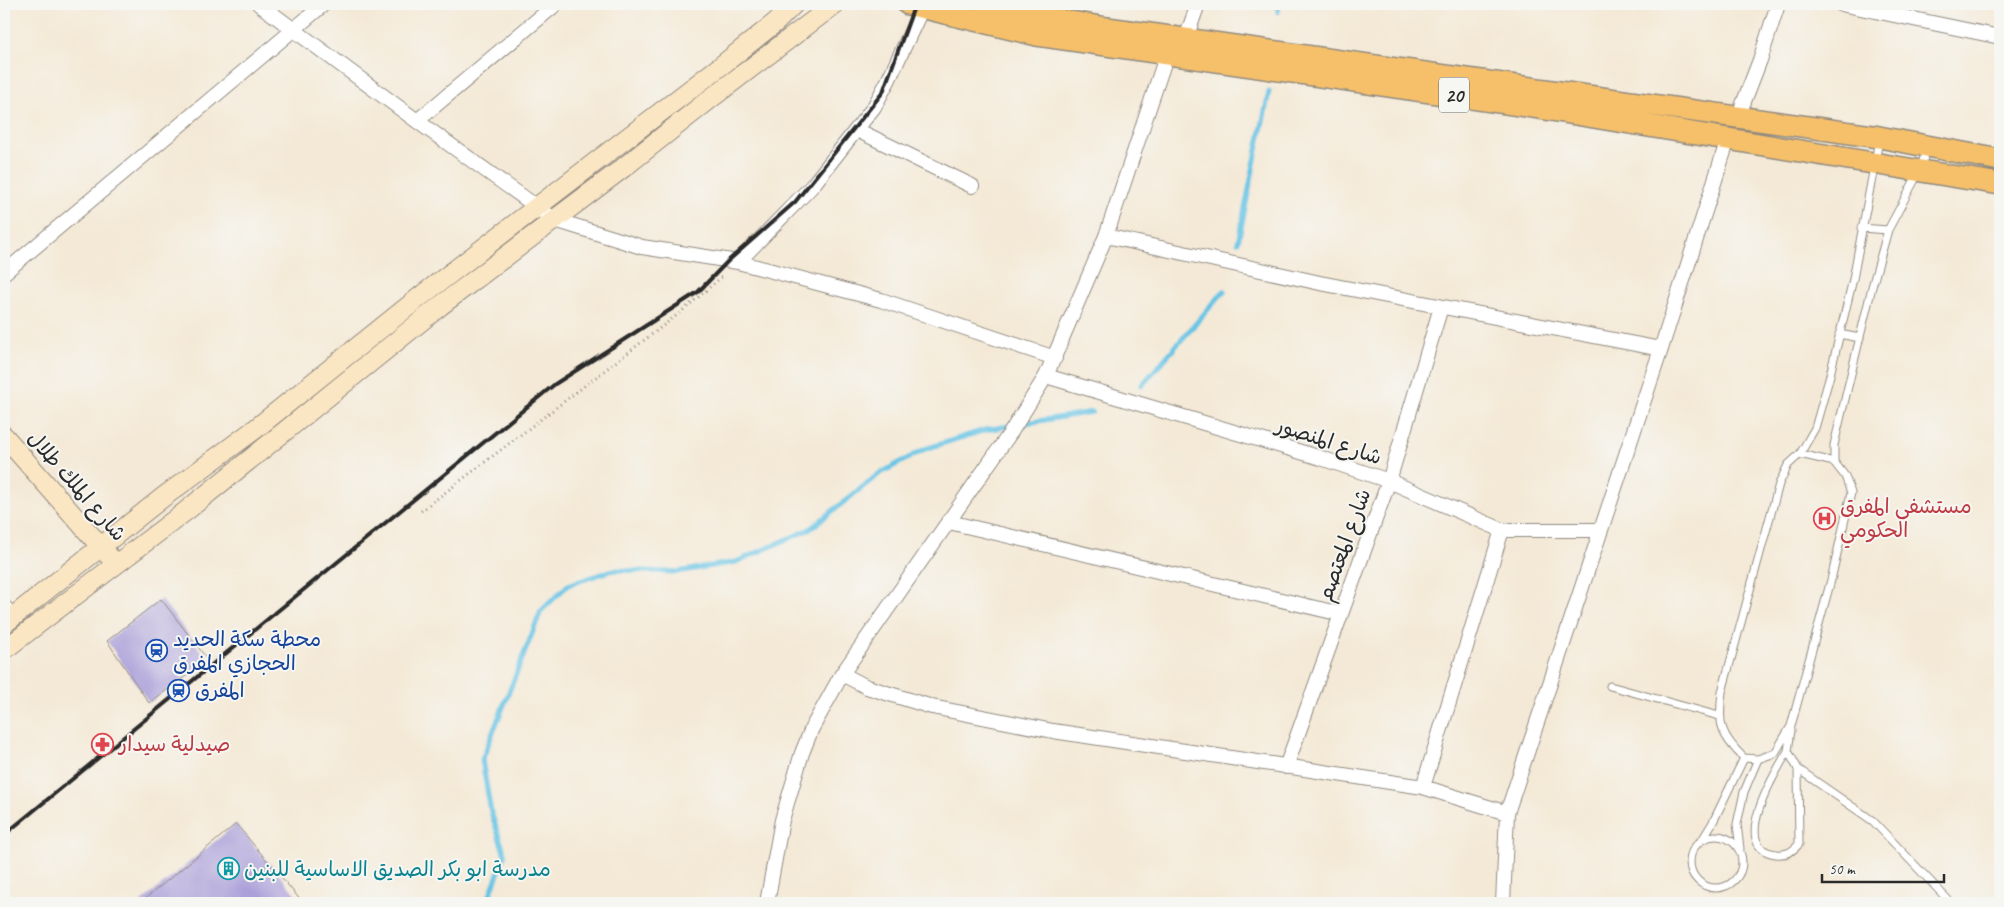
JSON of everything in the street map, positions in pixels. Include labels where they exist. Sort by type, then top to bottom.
[{"type":"main road","points":[[7,616],[101,546],[190,476],[254,430],[378,329],[722,65],[776,22],[794,4]]},
{"type":"main road","points":[[4,650],[404,342],[440,306],[555,220],[835,4]]},
{"type":"main road","name":"20","points":[[983,4],[1035,16],[1880,137],[2000,160]]},
{"type":"main road","name":"20","points":[[918,5],[1037,35],[1540,108],[2000,184]]},
{"type":"main road","points":[[254,430],[266,448]]},
{"type":"main road","name":"شارع الملك طلال","points":[[4,436],[116,565]]},
{"type":"street","points":[[258,4],[555,220],[642,247],[738,262],[905,307],[1055,358]]},
{"type":"street","points":[[4,273],[324,4]]},
{"type":"street","points":[[417,121],[556,4]]},
{"type":"street","points":[[1186,38],[1198,4]]},
{"type":"street","points":[[1738,117],[1760,60],[1778,4]]},
{"type":"street","points":[[1840,4],[2000,37]]},
{"type":"street","points":[[738,262],[812,186],[858,130],[881,95],[918,5]]},
{"type":"street","points":[[767,903],[782,820],[802,753],[812,728],[842,674],[1011,432],[1046,376],[1106,236],[1167,54]]},
{"type":"street","points":[[858,130],[972,186]]},
{"type":"street","points":[[1503,903],[1507,813],[1599,530],[1661,349],[1728,139]]},
{"type":"street","points":[[1106,236],[1277,274],[1661,349]]},
{"type":"street","name":"شارع المعتصم","points":[[1286,767],[1389,481],[1441,306]]},
{"type":"street","name":"شارع المنصور","points":[[1046,376],[1278,445],[1389,481],[1502,530],[1599,530]]},
{"type":"street","points":[[949,522],[1341,614]]},
{"type":"street","points":[[1423,787],[1502,530]]},
{"type":"street","points":[[842,674],[867,687],[932,707],[1053,731],[1423,787],[1507,813]]},
{"type":"lane","points":[[1791,726],[1775,753],[1758,758],[1744,758],[1723,735],[1719,716],[1722,692],[1778,484],[1788,465],[1800,454],[1816,428],[1853,279],[1861,228],[1880,137]]},
{"type":"lane","points":[[1798,769],[1799,844],[1793,851],[1784,854],[1773,854],[1763,849],[1756,842],[1755,826],[1770,782],[1788,751],[1791,726],[1831,580],[1851,493],[1845,476],[1834,462],[1834,445],[1888,230],[1920,170],[1927,146]]},
{"type":"lane","points":[[1861,228],[1888,230]]},
{"type":"lane","points":[[1840,334],[1860,338]]},
{"type":"lane","points":[[1800,454],[1834,462]]},
{"type":"lane","points":[[1610,686],[1719,716]]},
{"type":"lane","points":[[1788,751],[1798,769],[1874,822],[1951,903]]},
{"type":"lane","points":[[1744,758],[1713,822],[1691,854],[1691,867],[1694,875],[1700,882],[1708,886],[1724,886],[1736,878],[1740,870],[1742,861],[1737,824],[1744,792],[1758,758]]},
{"type":"lane","points":[[1702,840],[1714,836],[1723,837],[1736,844],[1740,852]]},
{"type":"path","points":[[421,511],[681,312],[738,262]]},
{"type":"building","name":"محطة سكة الحديد الحجازي المفرق","points":[[161,599],[208,660],[149,703],[107,641]]},
{"type":"building","name":"مدرسة ابو بكر الصديق الاساسية للبنين","points":[[236,824],[303,903],[140,903]]},
{"type":"waterway","points":[[1278,12],[1279,4]]},
{"type":"waterway","points":[[1238,242],[1269,92]]},
{"type":"waterway","points":[[1142,385],[1224,291]]},
{"type":"waterway","points":[[487,903],[505,855],[491,812],[482,760],[541,611],[568,585],[613,570],[677,572],[736,562],[810,529],[879,474],[925,449],[985,430],[1092,412]]},
{"type":"railway","points":[[4,835],[555,384],[698,292],[728,261],[795,202],[883,92],[915,4]]},
{"type":"place","name":"مستشفى المفرق الحكومي","points":[[1824,518]]},
{"type":"place","name":"محطة سكة الحديد الحجازي المفرق","points":[[157,651]]},
{"type":"place","name":"المفرق","points":[[179,690]]},
{"type":"place","name":"صيدلية سيدار","points":[[103,744]]},
{"type":"place","name":"مدرسة ابو بكر الصديق الاساسية للبنين","points":[[228,869]]}]
